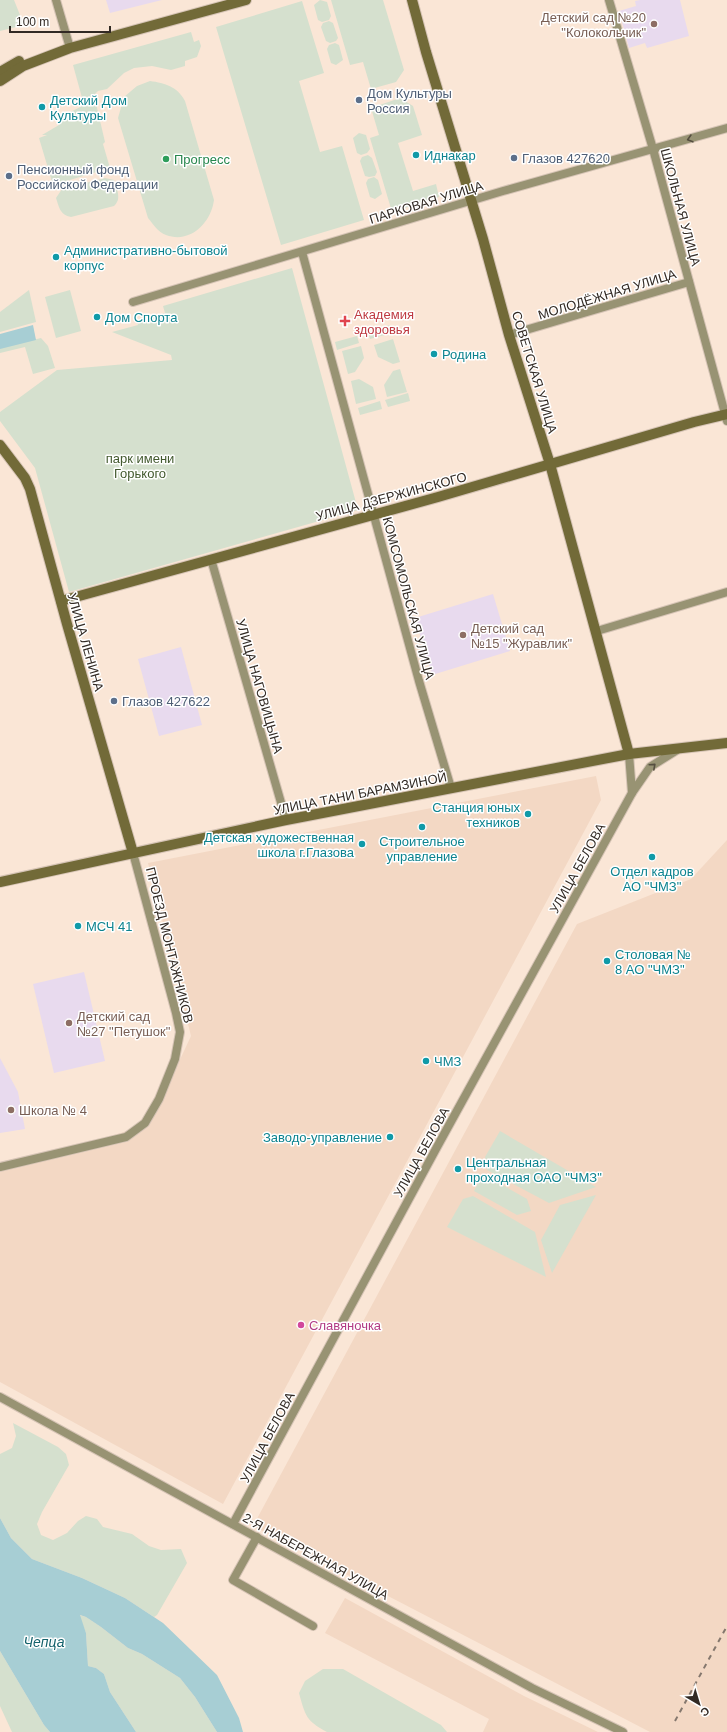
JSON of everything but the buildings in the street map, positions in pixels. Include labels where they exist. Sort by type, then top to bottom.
[{"type":"street","points":[[56,0],[70,46]]},
{"type":"street","points":[[0,72],[24,58],[227,2],[246,0]]},
{"type":"street","name":"СОВЕТСКАЯ УЛИЦА","points":[[412,0],[509,335],[550,464],[597,631],[629,754]]},
{"type":"street","name":"ШКОЛЬНАЯ УЛИЦА","points":[[609,0],[653,149],[726,417]]},
{"type":"street","points":[[0,81],[23,66],[70,46]]},
{"type":"street","name":"ПАРКОВАЯ УЛИЦА","points":[[133,302],[471,201],[727,128]]},
{"type":"street","name":"КОМСОМОЛЬСКАЯ УЛИЦА","points":[[302,252],[451,788]]},
{"type":"street","name":"МОЛОДЁЖНАЯ УЛИЦА","points":[[509,335],[689,282]]},
{"type":"street","name":"УЛИЦА ДЗЕРЖИНСКОГО","points":[[61,601],[374,514],[694,422],[726,417]]},
{"type":"street","name":"УЛИЦА ЛЕНИНА","points":[[0,445],[25,478],[30,490],[133,853]]},
{"type":"street","name":"УЛИЦА НАГОВИЦЫНА","points":[[211,559],[286,820]]},
{"type":"street","points":[[597,631],[727,592]]},
{"type":"street","name":"УЛИЦА ТАНИ БАРАМЗИНОЙ","points":[[0,882],[286,820],[451,788],[629,754],[727,743]]},
{"type":"street","name":"УЛИЦА БЕЛОВА","points":[[233,1524],[437,1147],[632,793],[650,767],[682,747]]},
{"type":"street","points":[[629,754],[632,793]]},
{"type":"street","name":"ПРОЕЗД МОНТАЖНИКОВ","points":[[0,1166],[126,1137],[145,1123],[159,1099],[175,1059],[180,1032],[133,853]]},
{"type":"street","name":"2-Я НАБЕРЕЖНАЯ УЛИЦА","points":[[0,1397],[532,1688],[622,1732]]},
{"type":"street","points":[[257,1537],[233,1580],[313,1626]]},
{"type":"shaded area","points":[[106,0],[162,0],[110,13]]},
{"type":"shaded area","name":"Детский сад №20 \"Колокольчик\"","points":[[680,0],[689,36],[647,48],[645,43],[629,48],[619,11],[636,6],[635,1]]},
{"type":"shaded area","name":"Детский сад №15 \"Журавлик\"","points":[[493,594],[510,651],[432,675],[415,618]]},
{"type":"shaded area","points":[[181,647],[202,725],[159,736],[138,659]]},
{"type":"shaded area","points":[[596,776],[601,800],[223,1504],[0,1382],[0,1170],[150,1124],[191,1036],[148,863]]},
{"type":"shaded area","points":[[727,840],[727,1732],[650,1732],[253,1526],[577,924],[691,879]]},
{"type":"shaded area","name":"Детский сад №27 \"Петушок\"","points":[[84,972],[105,1061],[54,1073],[33,984]]},
{"type":"shaded area","name":"Школа № 4","points":[[0,1058],[18,1092],[25,1129],[0,1133]]},
{"type":"shaded area","points":[[345,1598],[524,1696],[598,1732],[483,1732],[489,1719],[325,1633]]},
{"type":"green space","points":[[0,0],[14,0],[24,25],[0,31]]},
{"type":"green space","points":[[320,0],[327,2],[331,16],[329,20],[322,22],[318,20],[314,5]]},
{"type":"green space","points":[[331,0],[383,0],[404,70],[396,82],[371,89],[363,62],[350,65]]},
{"type":"green space","points":[[302,1],[324,73],[299,81],[320,152],[342,146],[364,220],[281,245],[216,27]]},
{"type":"green space","points":[[329,21],[333,23],[338,38],[336,41],[330,43],[326,41],[321,27],[323,23]]},
{"type":"green space","points":[[191,32],[194,42],[199,40],[201,46],[197,57],[185,61],[185,66],[171,70],[152,66],[134,68],[124,73],[107,89],[98,91],[94,95],[105,142],[103,144],[110,168],[53,185],[39,138],[47,135],[42,135],[59,125],[57,119],[84,105],[73,65]]},
{"type":"green space","points":[[335,43],[339,45],[343,60],[336,65],[331,63],[327,49],[329,45]]},
{"type":"green space","name":"Прогресс","points":[[150,81],[170,86],[179,92],[185,101],[214,200],[209,216],[204,224],[198,230],[183,237],[163,234],[148,218],[118,118],[124,97],[137,86]]},
{"type":"green space","points":[[400,98],[413,106],[422,135],[398,143],[413,191],[436,184],[439,197],[392,212],[370,138],[379,135],[371,108]]},
{"type":"green space","points":[[359,133],[366,135],[370,149],[367,153],[361,155],[357,153],[353,138]]},
{"type":"green space","points":[[368,155],[372,158],[377,172],[375,176],[365,176],[360,161],[362,157]]},
{"type":"green space","points":[[374,177],[378,180],[382,194],[375,199],[370,197],[366,183],[368,179]]},
{"type":"green space","points":[[105,178],[114,180],[118,200],[114,206],[71,217],[62,212],[56,198],[62,189]]},
{"type":"green space","name":"парк имени Горького","points":[[292,268],[358,510],[69,592],[35,468],[0,421],[0,412],[57,370],[172,360],[171,355],[112,332],[138,325],[137,321],[165,313],[163,306]]},
{"type":"green space","points":[[29,290],[36,322],[0,332],[0,312]]},
{"type":"green space","points":[[70,290],[81,331],[56,338],[45,297]]},
{"type":"green space","points":[[390,325],[392,333],[370,339],[368,332]]},
{"type":"green space","points":[[357,336],[359,343],[337,350],[335,342]]},
{"type":"green space","points":[[41,338],[48,346],[55,368],[33,374],[25,347],[0,353],[0,348]]},
{"type":"green space","points":[[393,339],[400,362],[393,364],[378,357],[374,345]]},
{"type":"green space","points":[[361,346],[364,358],[355,372],[348,374],[342,351]]},
{"type":"green space","points":[[400,369],[407,392],[387,397],[384,385],[393,371]]},
{"type":"green space","points":[[359,379],[373,387],[376,399],[356,404],[351,381]]},
{"type":"green space","points":[[408,393],[410,401],[388,407],[385,400]]},
{"type":"green space","points":[[380,401],[382,409],[360,415],[358,408]]},
{"type":"green space","points":[[500,1131],[596,1187],[549,1203],[487,1170],[485,1157]]},
{"type":"green space","points":[[483,1174],[527,1199],[531,1211],[517,1215],[474,1191]]},
{"type":"green space","points":[[596,1195],[552,1273],[541,1240],[560,1205]]},
{"type":"green space","points":[[473,1196],[535,1232],[546,1277],[447,1227],[463,1199]]},
{"type":"green space","points":[[13,1423],[58,1447],[66,1454],[69,1465],[42,1512],[37,1524],[41,1535],[53,1540],[67,1533],[78,1521],[86,1516],[97,1519],[103,1527],[132,1534],[149,1546],[161,1550],[181,1549],[187,1563],[157,1615],[154,1617],[125,1598],[82,1578],[32,1559],[11,1538],[0,1518],[0,1454],[12,1448],[16,1436]]},
{"type":"green space","points":[[79,1615],[86,1617],[101,1627],[128,1648],[142,1654],[180,1678],[195,1697],[217,1732],[136,1732],[110,1692],[104,1674],[96,1668],[88,1666],[86,1633]]},
{"type":"green space","points":[[0,1651],[44,1725],[50,1732],[12,1732],[0,1706]]},
{"type":"green space","points":[[323,1669],[343,1669],[441,1725],[447,1732],[327,1732],[310,1721],[307,1717],[299,1693],[305,1681]]},
{"type":"water","points":[[33,325],[36,340],[0,349],[0,334]]},
{"type":"water","name":"Чепца","points":[[0,1518],[11,1538],[32,1559],[82,1578],[125,1598],[163,1623],[217,1675],[239,1718],[243,1732],[217,1732],[195,1697],[180,1678],[142,1654],[128,1648],[101,1627],[86,1617],[80,1615],[86,1633],[88,1666],[96,1668],[104,1674],[110,1692],[136,1732],[50,1732],[44,1725],[0,1651]]},
{"type":"railway","points":[[675,1721],[727,1626]]},
{"type":"place","name":"Детский сад №20 \"Колокольчик\"","points":[[654,24]]},
{"type":"place","name":"Дом Культуры Россия","points":[[359,100]]},
{"type":"place","name":"Детский Дом Культуры","points":[[42,107]]},
{"type":"place","name":"Иднакар","points":[[416,155]]},
{"type":"place","name":"Глазов 427620","points":[[514,158]]},
{"type":"place","name":"Прогресс","points":[[166,159]]},
{"type":"place","name":"Пенсионный фонд Российской Федерации","points":[[9,176]]},
{"type":"place","name":"Административно-бытовой корпус","points":[[56,257]]},
{"type":"place","name":"Дом Спорта","points":[[97,317]]},
{"type":"place","name":"Академия здоровья","points":[[345,321]]},
{"type":"place","name":"Родина","points":[[434,354]]},
{"type":"place","name":"Детский сад №15 \"Журавлик\"","points":[[463,635]]},
{"type":"place","name":"Глазов 427622","points":[[114,701]]},
{"type":"place","name":"Станция юных техников","points":[[528,814]]},
{"type":"place","name":"Строительное управление","points":[[422,827]]},
{"type":"place","name":"Детская художественная школа г.Глазова","points":[[362,844]]},
{"type":"place","name":"Отдел кадров АО \"ЧМЗ\"","points":[[652,857]]},
{"type":"place","name":"МСЧ 41","points":[[78,926]]},
{"type":"place","name":"Столовая № 8 АО \"ЧМЗ\"","points":[[607,961]]},
{"type":"place","name":"Детский сад №27 \"Петушок\"","points":[[69,1023]]},
{"type":"place","name":"ЧМЗ","points":[[426,1061]]},
{"type":"place","name":"Школа № 4","points":[[11,1110]]},
{"type":"place","name":"Заводо-управление","points":[[390,1137]]},
{"type":"place","name":"Центральная проходная ОАО \"ЧМЗ\"","points":[[458,1169]]},
{"type":"place","name":"Славяночка","points":[[301,1325]]}]
